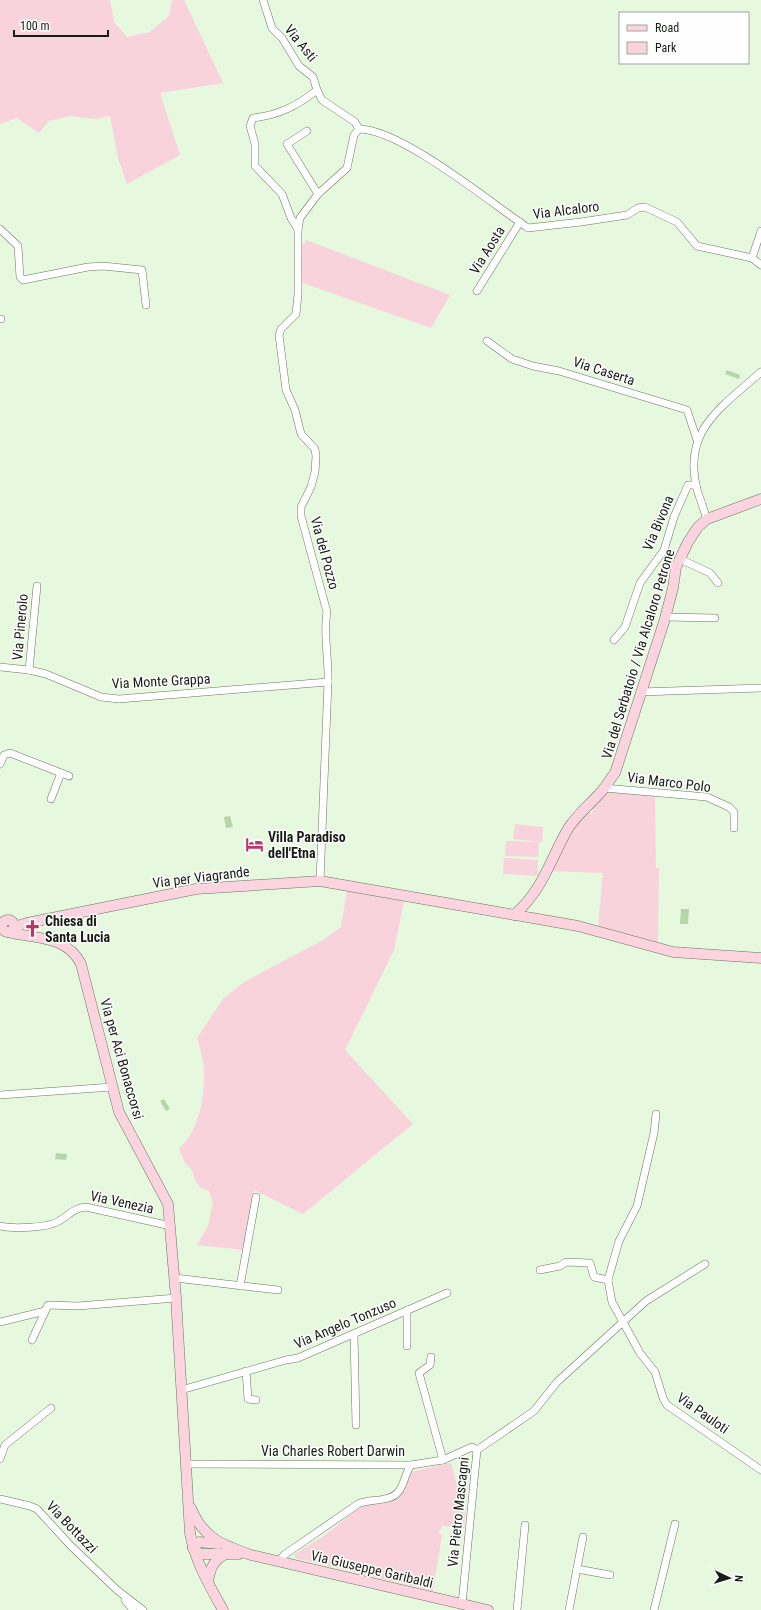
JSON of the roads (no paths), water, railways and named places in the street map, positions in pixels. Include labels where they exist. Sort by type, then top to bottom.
[{"type":"main road","points":[[708,519],[761,498]]},
{"type":"main road","name":"Via del Serbatoio / Via Alcaloro Petrone","points":[[514,915],[528,903],[535,892],[570,826],[604,788],[615,773],[640,692],[666,616],[676,567],[695,532],[708,519]]},
{"type":"main road","name":"Via per Viagrande","points":[[7,927],[196,889],[320,880],[514,915]]},
{"type":"main road","points":[[514,915],[578,926],[673,952],[761,958]]},
{"type":"main road","name":"Via per Aci Bonaccorsi","points":[[7,927],[26,936],[60,943],[77,955],[81,964],[112,1087],[123,1123],[168,1204],[175,1278],[187,1499]]},
{"type":"main road","points":[[662,950],[761,953]]},
{"type":"main road","points":[[187,1499],[194,1517],[202,1528],[221,1544]]},
{"type":"main road","points":[[187,1499],[193,1548],[220,1609]]},
{"type":"main road","points":[[193,1548],[196,1543],[203,1541],[221,1544],[251,1555]]},
{"type":"main road","points":[[193,1548],[200,1554],[228,1553],[251,1555]]},
{"type":"main road","points":[[208,1582],[210,1570],[214,1562],[228,1553]]},
{"type":"main road","name":"Via Giuseppe Garibaldi","points":[[251,1555],[488,1610]]},
{"type":"street","name":"Via Asti","points":[[263,0],[272,28],[282,38],[299,66],[313,77],[317,90],[326,104],[355,122],[359,129]]},
{"type":"street","points":[[298,229],[291,218],[282,194],[255,166],[255,144],[250,126],[253,118],[278,114],[291,108],[317,90]]},
{"type":"street","name":"Via del Pozzo","points":[[320,880],[328,682],[325,600],[301,516],[301,507],[311,487],[315,472],[316,456],[315,449],[301,434],[295,410],[285,386],[284,360],[279,341],[281,329],[296,314],[298,294],[298,229],[303,212],[318,194],[347,168],[354,135],[359,129]]},
{"type":"street","name":"Via Alcaloro","points":[[359,129],[365,129],[386,135],[434,161],[528,228],[581,222],[627,214],[638,208],[645,207],[677,222],[697,246],[752,258],[761,265]]},
{"type":"street","points":[[308,131],[287,144],[318,194]]},
{"type":"street","name":"Via Aosta","points":[[477,291],[520,222]]},
{"type":"street","points":[[0,229],[18,246],[20,277],[23,280],[88,267],[114,267],[142,270],[146,305]]},
{"type":"street","points":[[752,258],[761,231]]},
{"type":"street","name":"Via Caserta","points":[[487,341],[512,359],[533,366],[559,371],[687,410],[697,440]]},
{"type":"street","points":[[708,519],[696,485],[693,466],[697,440],[714,415],[761,372]]},
{"type":"street","name":"Via Bivona","points":[[614,640],[625,627],[640,583],[664,550],[674,517],[688,485],[696,485]]},
{"type":"street","points":[[680,559],[710,573],[718,583]]},
{"type":"street","name":"Via Pinerolo","points":[[29,670],[37,586]]},
{"type":"street","points":[[666,616],[715,618]]},
{"type":"street","name":"Via Monte Grappa","points":[[0,667],[29,670],[46,674],[101,697],[119,699],[328,682]]},
{"type":"street","points":[[640,692],[761,688]]},
{"type":"street","points":[[0,764],[4,755],[10,753],[69,776]]},
{"type":"street","points":[[51,799],[61,773]]},
{"type":"street","name":"Via Marco Polo","points":[[604,788],[707,797],[729,807],[734,812],[734,828]]},
{"type":"street","points":[[0,1095],[112,1087]]},
{"type":"street","points":[[540,1270],[560,1266],[566,1262],[590,1263],[594,1277],[608,1280],[619,1241],[637,1206],[654,1133],[656,1114]]},
{"type":"street","points":[[240,1286],[256,1197]]},
{"type":"street","name":"Via Venezia","points":[[0,1226],[14,1228],[51,1224],[58,1222],[74,1209],[86,1207],[171,1226]]},
{"type":"street","name":"Via Pietro Mascagni","points":[[462,1604],[477,1450],[534,1411],[557,1382],[651,1298],[705,1264]]},
{"type":"street","points":[[175,1278],[278,1290]]},
{"type":"street","name":"Via Pauloti","points":[[608,1280],[612,1302],[619,1312],[640,1353],[655,1372],[663,1398],[667,1405],[761,1470]]},
{"type":"street","name":"Via Angelo Tonzuso","points":[[181,1390],[298,1358],[447,1292]]},
{"type":"street","points":[[32,1340],[48,1305],[78,1306],[176,1298]]},
{"type":"street","points":[[407,1310],[407,1346]]},
{"type":"street","points":[[0,1322],[45,1311]]},
{"type":"street","points":[[354,1334],[356,1425]]},
{"type":"street","points":[[431,1357],[430,1365],[419,1373],[443,1460]]},
{"type":"street","points":[[246,1371],[248,1399],[256,1400]]},
{"type":"street","points":[[0,1459],[5,1445],[51,1408]]},
{"type":"street","name":"Via Charles Robert Darwin","points":[[185,1464],[411,1465],[443,1460],[472,1447],[476,1448],[477,1450]]},
{"type":"street","points":[[279,1561],[289,1552],[358,1504],[365,1501],[392,1497],[400,1488],[411,1465]]},
{"type":"street","name":"Via Bottazzi","points":[[0,1499],[37,1509],[70,1546],[117,1590]]},
{"type":"street","points":[[654,1610],[675,1524]]},
{"type":"street","points":[[517,1610],[525,1526]]},
{"type":"street","points":[[569,1610],[584,1537]]},
{"type":"street","points":[[577,1569],[610,1575]]},
{"type":"street","points":[[117,1590],[133,1610]]},
{"type":"street","points":[[117,1590],[143,1610]]},
{"type":"place","name":"Villa Paradiso dell'Etna","points":[[255,845]]},
{"type":"place","name":"Chiesa di Santa Lucia","points":[[32,929]]}]
